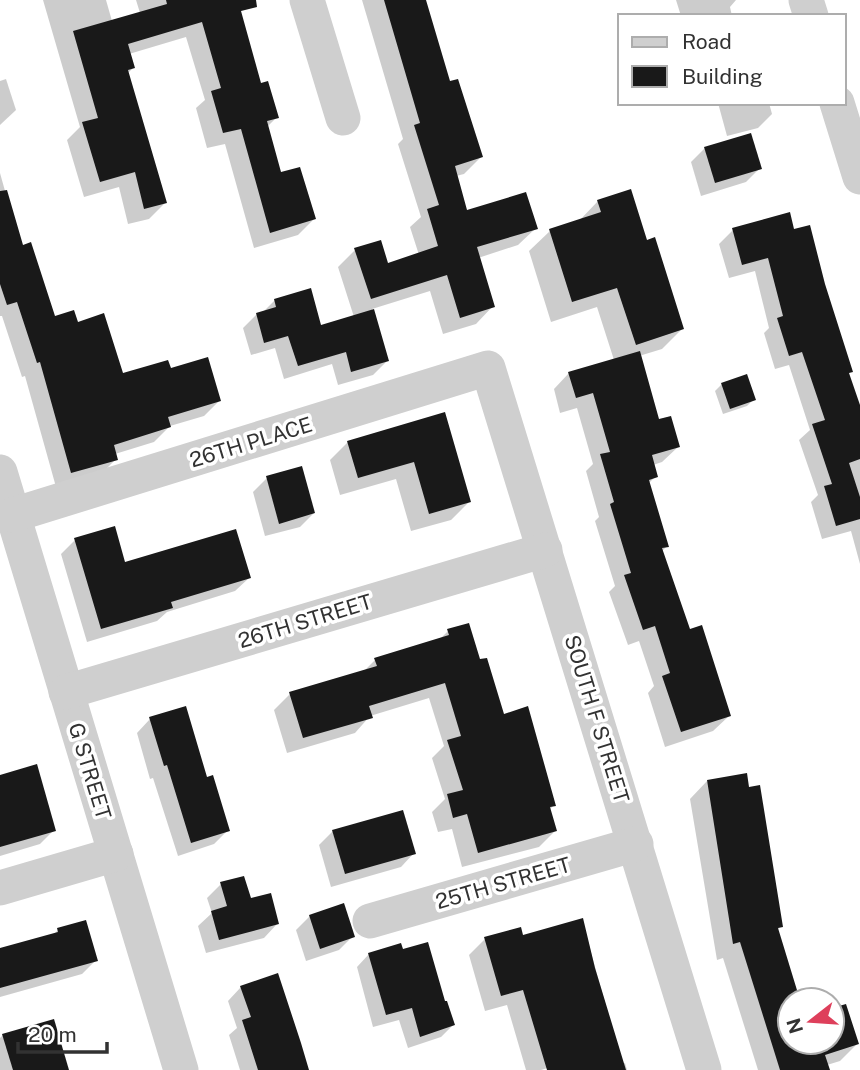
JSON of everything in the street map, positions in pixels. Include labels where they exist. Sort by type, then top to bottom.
[{"type":"street","points":[[307,0],[343,118]]},
{"type":"street","points":[[839,105],[860,177]]},
{"type":"street","name":"26TH PLACE","points":[[13,515],[488,368]]},
{"type":"street","name":"SOUTH F STREET","points":[[488,368],[704,1070]]},
{"type":"street","name":"G STREET","points":[[0,474],[181,1070]]},
{"type":"street","name":"26TH STREET","points":[[66,692],[545,550]]},
{"type":"street","name":"25TH STREET","points":[[370,921],[636,844]]},
{"type":"street","points":[[0,888],[116,854]]},
{"type":"building","points":[[166,0],[256,0],[257,7],[241,11],[261,83],[268,81],[279,118],[267,121],[281,172],[300,167],[316,219],[270,233],[241,129],[223,133],[211,91],[221,88],[202,22],[128,44],[135,68],[128,70],[167,203],[144,209],[135,172],[100,182],[82,122],[98,118],[73,31],[167,4]]},
{"type":"building","points":[[384,0],[426,0],[450,81],[458,79],[483,157],[455,166],[467,210],[526,192],[538,229],[477,247],[495,307],[460,318],[447,275],[371,299],[354,248],[381,240],[388,263],[438,246],[427,209],[439,205],[414,125],[420,123]]},
{"type":"building","points":[[751,133],[762,169],[715,183],[704,147]]},
{"type":"building","points":[[631,189],[647,240],[655,237],[684,329],[636,345],[617,288],[572,302],[549,229],[601,212],[597,200]]},
{"type":"building","points":[[7,190],[23,245],[31,242],[55,316],[74,310],[78,322],[104,313],[123,373],[168,360],[171,368],[208,357],[221,401],[168,417],[171,427],[114,445],[118,460],[71,473],[40,362],[37,363],[17,302],[7,305],[0,284],[0,191]]},
{"type":"building","points":[[790,212],[794,229],[810,225],[860,405],[860,459],[849,463],[860,497],[860,519],[836,526],[824,486],[832,484],[812,424],[825,420],[802,352],[789,356],[777,318],[783,316],[768,258],[742,265],[732,228]]},
{"type":"building","points":[[311,288],[321,325],[374,309],[389,361],[351,372],[346,352],[298,366],[288,336],[264,343],[256,313],[276,307],[274,299]]},
{"type":"building","points":[[640,351],[659,419],[671,416],[680,447],[652,455],[658,477],[649,480],[669,547],[662,548],[690,629],[702,625],[731,716],[681,732],[662,676],[670,673],[655,626],[643,630],[624,575],[631,573],[610,504],[614,502],[600,454],[610,452],[593,393],[576,398],[568,372]]},
{"type":"building","points":[[747,374],[756,400],[730,409],[721,383]]},
{"type":"building","points":[[445,412],[471,502],[429,514],[414,462],[358,478],[347,441]]},
{"type":"building","points":[[302,466],[315,513],[279,524],[266,476]]},
{"type":"building","points":[[115,526],[125,562],[236,529],[251,578],[171,602],[173,608],[101,629],[74,538]]},
{"type":"building","points":[[469,623],[480,659],[487,658],[504,714],[528,706],[556,806],[550,807],[557,831],[478,853],[467,814],[453,818],[447,794],[463,790],[447,740],[461,736],[445,683],[369,706],[373,718],[303,738],[289,692],[377,666],[374,658],[449,635],[447,629]]},
{"type":"building","points":[[186,706],[207,777],[213,775],[230,831],[191,843],[149,717]]},
{"type":"building","points":[[37,764],[56,831],[0,847],[0,775]]},
{"type":"building","points":[[747,773],[749,787],[760,785],[783,927],[778,928],[796,986],[776,986],[776,1056],[825,1056],[830,1070],[780,1070],[740,942],[733,944],[707,780]]},
{"type":"building","points":[[403,810],[416,854],[345,874],[332,830]]},
{"type":"building","points":[[244,876],[251,898],[271,893],[279,924],[219,940],[211,911],[227,906],[220,882]]},
{"type":"building","points":[[344,903],[355,937],[320,949],[309,915]]},
{"type":"building","points":[[583,918],[626,1070],[547,1070],[523,990],[501,996],[484,937],[521,927],[523,935]]},
{"type":"building","points":[[86,920],[98,961],[0,988],[0,948],[58,932],[57,928]]},
{"type":"building","points":[[428,942],[455,1025],[420,1037],[412,1008],[386,1015],[368,953],[401,943],[403,949]]},
{"type":"building","points":[[278,973],[309,1070],[258,1070],[242,1020],[251,1017],[240,986]]},
{"type":"building","points":[[846,1004],[859,1044],[846,1048]]},
{"type":"building","points":[[54,1019],[69,1070],[13,1070],[2,1034]]}]
